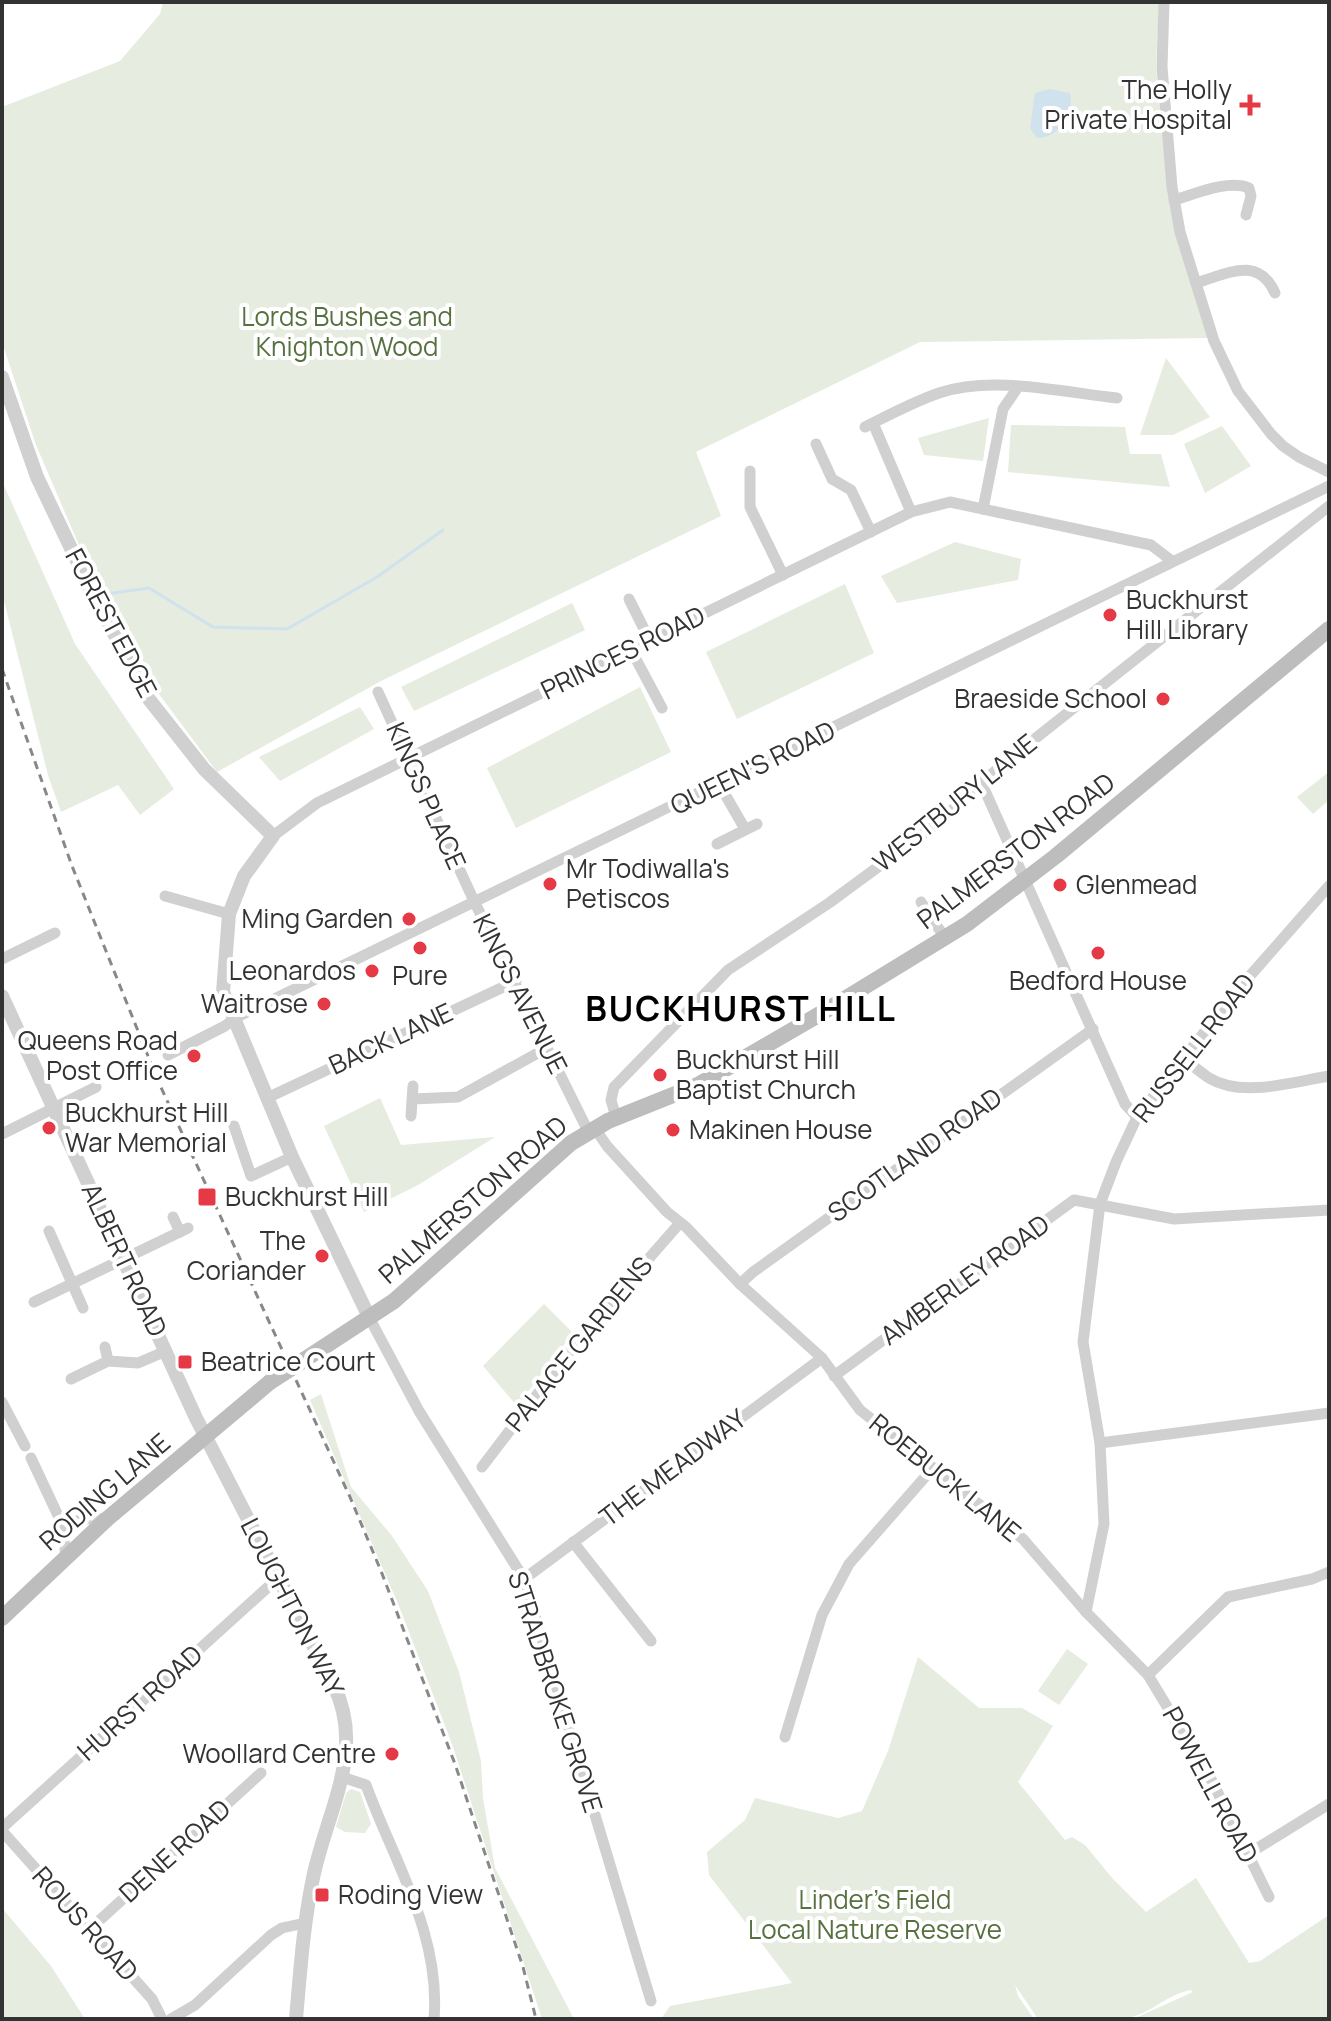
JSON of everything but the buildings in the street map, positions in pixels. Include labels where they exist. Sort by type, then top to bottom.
[{"type":"main road","name":"PALMERSTON ROAD","points":[[206,1437],[270,1382],[370,1319],[417,1282],[571,1143],[591,1129],[698,1085],[945,938],[1026,880],[1329,629]]},
{"type":"main road","name":"RODING LANE","points":[[2,1618],[107,1519],[206,1437]]},
{"type":"street","points":[[1164,2],[1162,67],[1174,200],[1180,232],[1214,341],[1238,391],[1283,446],[1329,472]]},
{"type":"street","points":[[1174,200],[1219,187],[1245,186],[1249,188],[1251,196],[1246,215]]},
{"type":"street","points":[[1196,283],[1250,269],[1263,274],[1275,293]]},
{"type":"street","name":"FOREST EDGE","points":[[2,377],[37,477],[89,586],[148,698],[204,769],[273,836]]},
{"type":"street","points":[[911,512],[869,425],[941,392],[997,384],[1117,398]]},
{"type":"street","points":[[983,509],[1003,409],[1018,387]]},
{"type":"street","points":[[816,444],[832,479],[851,490],[871,532]]},
{"type":"street","points":[[750,471],[750,507],[783,575]]},
{"type":"street","name":"QUEEN'S ROAD","points":[[173,1052],[235,1018],[1329,486]]},
{"type":"street","name":"PRINCES ROAD","points":[[370,1319],[292,1157],[223,992],[229,914],[244,876],[273,836],[317,803],[911,512],[950,502],[1151,545],[1172,561]]},
{"type":"street","name":"WESTBURY LANE","points":[[616,1117],[611,1100],[614,1087],[728,970],[829,903],[935,825],[1329,506]]},
{"type":"street","points":[[629,599],[649,639]]},
{"type":"street","points":[[630,648],[662,708]]},
{"type":"street","name":"KINGS PLACE","points":[[378,692],[474,901]]},
{"type":"street","points":[[717,844],[751,826],[719,784]]},
{"type":"street","points":[[982,784],[1125,1104],[1137,1117]]},
{"type":"street","name":"RUSSELL ROAD","points":[[1086,1612],[1104,1524],[1100,1443],[1083,1342],[1100,1204],[1137,1117],[1260,963],[1329,886]]},
{"type":"street","points":[[165,896],[229,914]]},
{"type":"street","name":"KINGS AVENUE","points":[[474,901],[591,1129]]},
{"type":"street","points":[[921,902],[945,938]]},
{"type":"street","points":[[2,959],[55,933]]},
{"type":"street","name":"BACK LANE","points":[[267,1098],[516,981]]},
{"type":"street","name":"ALBERT ROAD","points":[[2,996],[206,1437]]},
{"type":"street","name":"SCOTLAND ROAD","points":[[740,1284],[817,1225],[1093,1029]]},
{"type":"street","points":[[413,1099],[458,1097],[547,1048]]},
{"type":"street","points":[[1183,1058],[1210,1079],[1238,1087],[1329,1076]]},
{"type":"street","points":[[411,1116],[413,1086]]},
{"type":"street","points":[[2,1134],[96,1087]]},
{"type":"street","points":[[234,1126],[251,1176],[292,1157]]},
{"type":"street","name":"ROEBUCK LANE","points":[[591,1129],[679,1224],[686,1227],[740,1284],[822,1358],[860,1410],[1023,1539],[1086,1612],[1148,1675]]},
{"type":"street","name":"AMBERLEY ROAD","points":[[834,1376],[1074,1200],[1174,1219],[1329,1210]]},
{"type":"street","points":[[34,1302],[184,1230],[173,1217]]},
{"type":"street","name":"PALACE GARDENS","points":[[482,1467],[587,1329],[679,1224]]},
{"type":"street","points":[[49,1231],[83,1308]]},
{"type":"street","name":"STRADBROKE GROVE","points":[[370,1319],[419,1411],[524,1579],[651,2001]]},
{"type":"street","points":[[105,1347],[108,1361]]},
{"type":"street","points":[[71,1379],[108,1361],[138,1363],[166,1351]]},
{"type":"street","name":"THE MEADWAY","points":[[524,1579],[822,1358]]},
{"type":"street","points":[[2,1402],[25,1446]]},
{"type":"street","points":[[1100,1443],[1329,1413]]},
{"type":"street","name":"LOUGHTON WAY","points":[[206,1437],[340,1698],[347,1723],[347,1755],[320,1847],[305,1923],[296,2019]]},
{"type":"street","points":[[31,1458],[62,1524],[66,1557]]},
{"type":"street","points":[[785,1737],[822,1615],[849,1564],[932,1469]]},
{"type":"street","points":[[62,1524],[92,1518],[107,1519]]},
{"type":"street","points":[[573,1542],[651,1641]]},
{"type":"street","points":[[1148,1675],[1228,1597],[1312,1579],[1329,1572]]},
{"type":"street","name":"HURST ROAD","points":[[2,1830],[278,1578]]},
{"type":"street","name":"POWELL ROAD","points":[[1148,1675],[1194,1747],[1269,1897]]},
{"type":"street","name":"DENE ROAD","points":[[90,1929],[261,1773]]},
{"type":"street","points":[[342,1777],[366,1785],[411,1888],[427,1941],[434,2019]]},
{"type":"street","points":[[1248,1854],[1329,1804]]},
{"type":"street","name":"ROUS ROAD","points":[[2,1830],[152,1999],[162,2019]]},
{"type":"street","points":[[171,2019],[195,2005],[271,1935],[282,1928],[305,1923]]},
{"type":"green space","name":"Lords Bushes and Knighton Wood","points":[[163,2],[1159,2],[1156,66],[1167,187],[1208,338],[920,342],[696,452],[721,516],[381,681],[217,772],[156,690],[91,573],[36,445],[2,342],[2,107],[120,61],[160,14]]},
{"type":"green space","points":[[1166,358],[1210,417],[1173,435],[1140,435]]},
{"type":"green space","points":[[989,418],[983,461],[924,455],[918,438]]},
{"type":"green space","points":[[1011,425],[1125,427],[1130,454],[1161,454],[1170,487],[1008,472]]},
{"type":"green space","points":[[1222,426],[1251,466],[1205,493],[1184,444]]},
{"type":"green space","points":[[2,481],[75,644],[174,789],[140,815],[118,785],[61,812],[48,775],[2,593]]},
{"type":"green space","points":[[955,542],[1021,559],[1018,580],[897,603],[881,576]]},
{"type":"green space","points":[[845,584],[874,653],[737,719],[706,652]]},
{"type":"green space","points":[[572,603],[585,630],[414,711],[401,687]]},
{"type":"green space","points":[[640,687],[671,752],[516,828],[487,768]]},
{"type":"green space","points":[[360,707],[374,729],[280,781],[259,757]]},
{"type":"green space","points":[[1329,772],[1329,800],[1313,814],[1297,797]]},
{"type":"green space","points":[[380,1098],[401,1145],[495,1137],[418,1185],[364,1212],[324,1126]]},
{"type":"green space","points":[[544,1304],[573,1333],[517,1406],[483,1366]]},
{"type":"green space","points":[[321,1394],[351,1487],[392,1536],[428,1591],[459,1672],[481,1761],[483,1798],[495,1868],[574,2019],[542,2019],[452,1744],[399,1606],[310,1400]]},
{"type":"green space","points":[[1067,1649],[1088,1664],[1059,1705],[1038,1691]]},
{"type":"green space","name":"Linder's Field Local Nature Reserve","points":[[918,1657],[979,1708],[1022,1708],[1053,1726],[1018,1782],[1065,1840],[1072,1837],[1085,1845],[1146,1912],[1196,1878],[1249,1963],[1260,1961],[1329,1915],[1329,2019],[1133,2019],[1193,1992],[1191,1990],[1127,2018],[1038,2019],[1015,1985],[1018,1996],[1034,2019],[661,2019],[670,2006],[792,1983],[709,1875],[707,1852],[745,1820],[755,1798],[838,1818],[862,1811],[888,1751]]},
{"type":"green space","points":[[351,1789],[360,1792],[371,1824],[365,1833],[345,1832],[336,1827],[346,1793]]},
{"type":"green space","points":[[2,1908],[51,1966],[85,2019],[2,2019]]},
{"type":"water","points":[[1050,89],[1070,93],[1068,116],[1052,134],[1037,138],[1030,128],[1035,93]]},
{"type":"waterway","points":[[99,595],[149,588],[213,627],[287,629],[377,577],[443,530]]},
{"type":"railway","points":[[2,669],[72,866],[158,1081],[350,1497],[381,1571],[455,1764],[523,1967],[536,2019]]},
{"type":"place","name":"The Holly Private Hospital","points":[[1250,105]]},
{"type":"place","name":"Buckhurst Hill Library","points":[[1110,615]]},
{"type":"place","name":"Braeside School","points":[[1163,699]]},
{"type":"place","name":"Mr Todiwalla's Petiscos","points":[[550,884]]},
{"type":"place","name":"Glenmead","points":[[1060,885]]},
{"type":"place","name":"Ming Garden","points":[[409,919]]},
{"type":"place","name":"Pure","points":[[420,948]]},
{"type":"place","name":"Bedford House","points":[[1098,953]]},
{"type":"place","name":"Leonardos","points":[[372,971]]},
{"type":"place","name":"Waitrose","points":[[324,1004]]},
{"type":"place","name":"Queens Road Post Office","points":[[194,1056]]},
{"type":"place","name":"Buckhurst Hill Baptist Church","points":[[660,1075]]},
{"type":"place","name":"Buckhurst Hill War Memorial","points":[[49,1128]]},
{"type":"place","name":"Makinen House","points":[[673,1130]]},
{"type":"place","name":"Buckhurst Hill","points":[[207,1197]]},
{"type":"place","name":"The Coriander","points":[[322,1256]]},
{"type":"place","name":"Beatrice Court","points":[[185,1362]]},
{"type":"place","name":"Woollard Centre","points":[[392,1754]]},
{"type":"place","name":"Roding View","points":[[322,1895]]},
{"type":"district","name":"BUCKHURST HILL","points":[[741,1009]]}]
